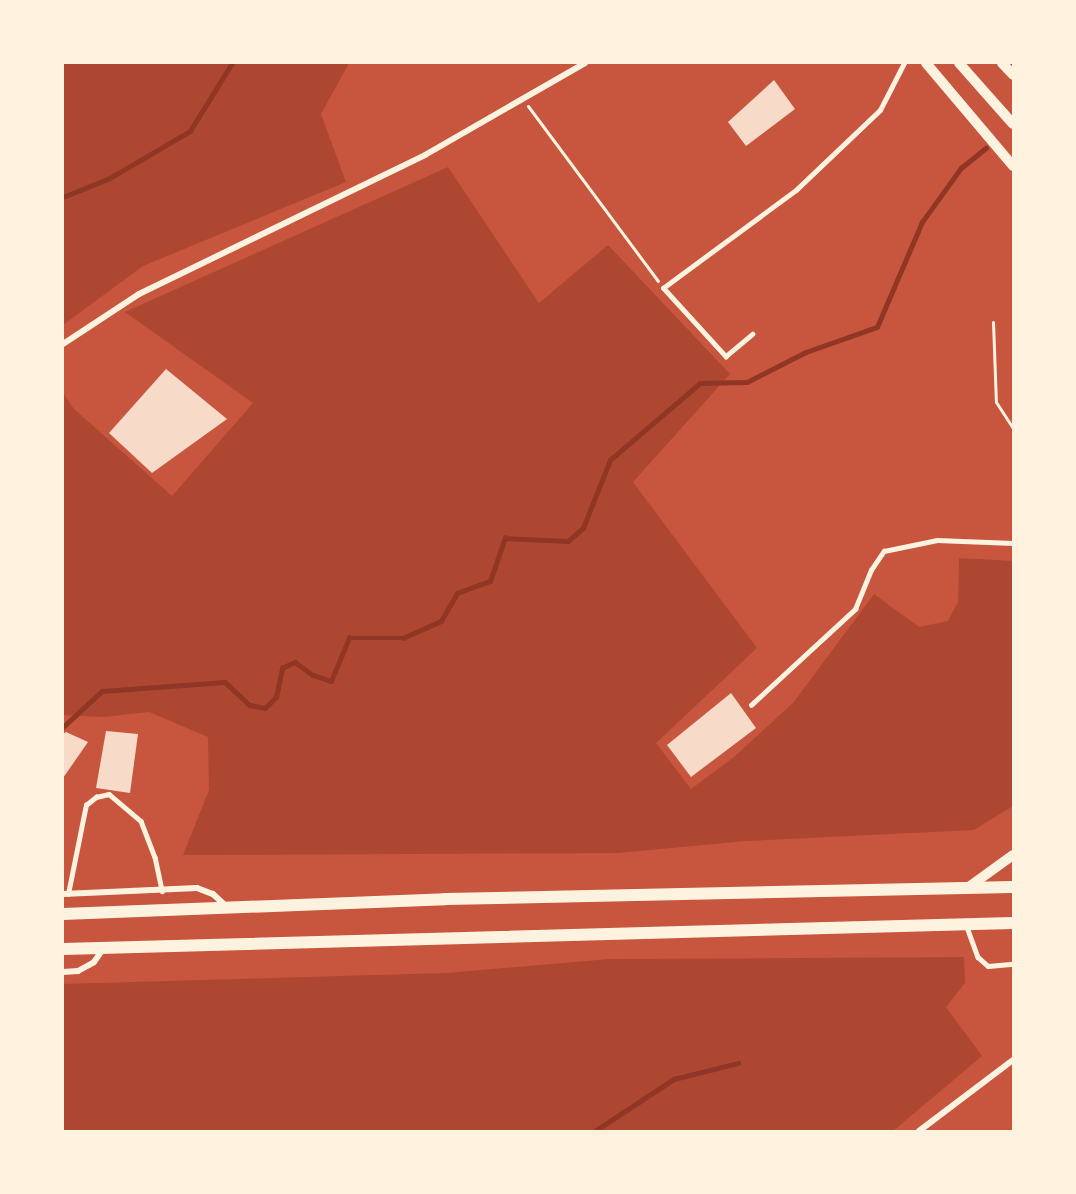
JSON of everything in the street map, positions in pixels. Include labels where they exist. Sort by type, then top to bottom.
[{"type":"main road","points":[[63,914],[546,896],[1013,887]]},
{"type":"main road","points":[[63,949],[449,940],[686,929],[1013,922]]},
{"type":"street","points":[[63,344],[139,294],[396,170],[585,63]]},
{"type":"street","points":[[926,63],[1013,166]]},
{"type":"street","points":[[959,63],[1013,124]]},
{"type":"street","points":[[1002,63],[1013,75]]},
{"type":"street","points":[[966,889],[1013,855]]},
{"type":"street","points":[[66,894],[197,888],[213,894],[229,908]]},
{"type":"street","points":[[63,972],[78,971],[94,962],[103,949]]},
{"type":"street","points":[[919,1131],[1013,1060]]},
{"type":"lane","points":[[753,334],[726,357],[663,288],[796,190],[880,110],[904,63]]},
{"type":"lane","points":[[751,705],[855,609],[871,570],[884,551],[937,540],[1013,543]]},
{"type":"lane","points":[[66,894],[86,805],[96,797],[109,794],[141,821],[155,857],[162,891]]},
{"type":"lane","points":[[966,924],[978,957],[988,966],[1013,964]]},
{"type":"path","points":[[522,97],[663,288]]},
{"type":"path","points":[[993,322],[996,402],[1013,428]]},
{"type":"shaded area","points":[[63,63],[349,63],[321,114],[346,182],[143,266],[63,325]]},
{"type":"shaded area","points":[[448,167],[539,303],[608,245],[730,374],[633,482],[757,648],[656,743],[691,789],[734,757],[793,703],[874,594],[919,627],[948,621],[958,602],[959,558],[1013,561],[1013,806],[974,830],[746,841],[618,853],[183,855],[209,790],[208,737],[149,712],[103,717],[63,715],[63,393],[74,409],[172,496],[253,403],[125,312]]},
{"type":"shaded area","points":[[964,957],[965,983],[946,1007],[982,1056],[893,1131],[63,1131],[63,984],[446,973],[610,959]]},
{"type":"building","points":[[774,80],[795,109],[746,146],[728,122]]},
{"type":"building","points":[[166,369],[227,419],[152,473],[109,433]]},
{"type":"building","points":[[731,693],[756,728],[691,777],[667,745]]},
{"type":"building","points":[[106,731],[138,734],[130,793],[96,788]]},
{"type":"building","points":[[66,732],[88,742],[63,778],[63,734]]},
{"type":"waterway","points":[[63,197],[110,178],[190,131],[232,63]]},
{"type":"waterway","points":[[63,727],[102,691],[225,682],[250,705],[265,708],[276,697],[282,668],[295,662],[313,675],[331,681],[349,638],[403,638],[441,621],[457,593],[490,581],[505,538],[568,541],[583,528],[610,460],[700,383],[747,382],[806,352],[877,327],[922,222],[961,168],[986,148]]},
{"type":"waterway","points":[[595,1131],[674,1079],[738,1063]]}]
